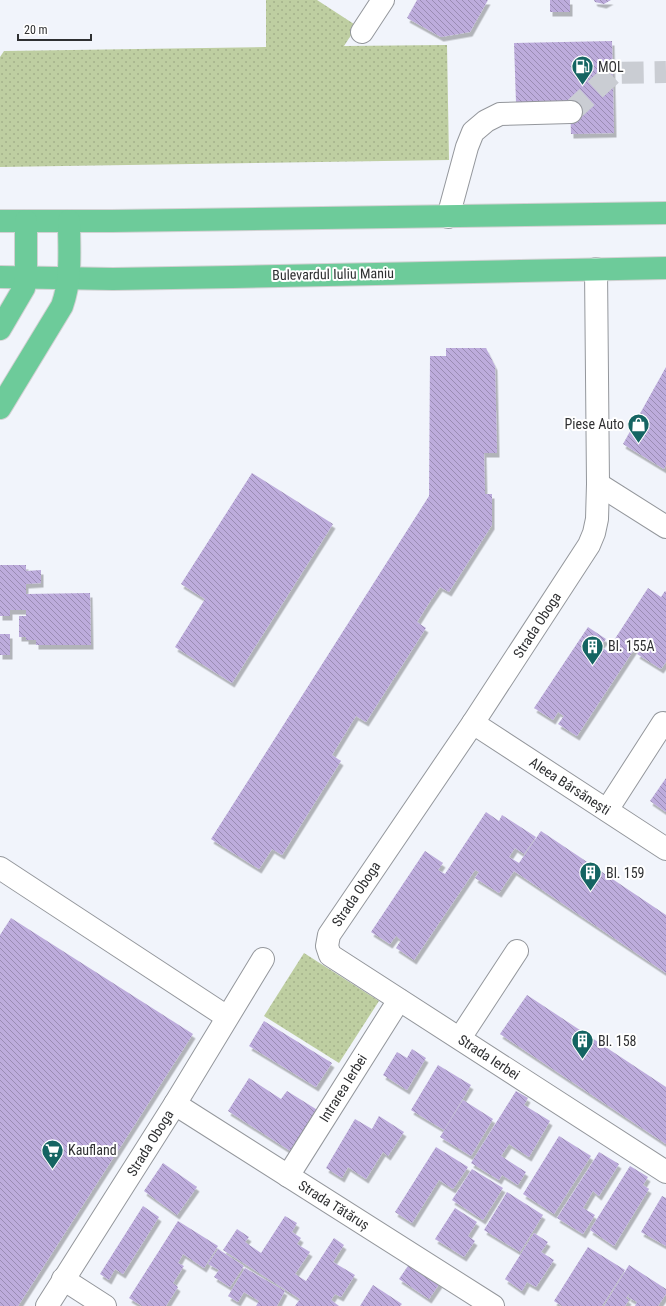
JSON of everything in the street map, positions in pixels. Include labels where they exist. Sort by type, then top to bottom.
[{"type":"main road","points":[[0,221],[448,217],[666,213]]},
{"type":"main road","points":[[0,329],[24,288],[26,278],[26,221]]},
{"type":"main road","points":[[0,408],[62,306],[69,278],[69,221]]},
{"type":"main road","name":"Bulevardul Iuliu Maniu","points":[[0,277],[232,277],[666,268]]},
{"type":"street","points":[[362,32],[383,0]]},
{"type":"street","points":[[448,217],[467,147],[473,132],[486,121],[500,114],[571,112]]},
{"type":"street","name":"Strada Oboga","points":[[329,935],[473,723],[589,545],[594,533],[598,484],[596,269]]},
{"type":"street","points":[[598,484],[666,527]]},
{"type":"street","name":"Aleea Bârsănești","points":[[473,723],[666,849]]},
{"type":"street","points":[[607,810],[663,723]]},
{"type":"street","points":[[0,868],[227,1017]]},
{"type":"street","name":"Strada Ierbei","points":[[329,935],[327,946],[330,955],[666,1172]]},
{"type":"street","points":[[460,1038],[517,951]]},
{"type":"street","name":"Strada Oboga","points":[[47,1306],[175,1104],[262,959]]},
{"type":"street","name":"Intrarea Ierbei","points":[[288,1176],[399,1000]]},
{"type":"street","name":"Strada Tătăruș","points":[[175,1104],[493,1306]]},
{"type":"street","points":[[63,1279],[105,1306]]},
{"type":"green space","points":[[266,0],[317,0],[357,26],[344,46],[447,45],[449,160],[0,167],[0,57],[4,51],[266,47]]},
{"type":"green space","points":[[304,953],[379,1001],[339,1063],[264,1016]]},
{"type":"building","points":[[417,0],[488,0],[470,32],[441,37],[407,18]]},
{"type":"building","points":[[550,0],[570,0],[570,12],[550,12]]},
{"type":"building","points":[[594,0],[611,0],[604,4],[595,2]]},
{"type":"building","name":"MOL","points":[[612,41],[614,133],[571,134],[570,102],[516,103],[514,43]]},
{"type":"building","points":[[446,348],[486,348],[495,366],[497,453],[484,453],[485,494],[492,494],[492,525],[449,592],[440,587],[429,603],[417,622],[426,628],[366,722],[356,716],[332,755],[341,761],[282,855],[272,849],[259,869],[211,839],[429,496],[430,356],[446,356]]},
{"type":"building","points":[[666,367],[666,465],[664,469],[623,444]]},
{"type":"building","points":[[252,473],[333,524],[232,683],[175,647],[205,599],[181,584]]},
{"type":"building","points":[[0,565],[26,565],[26,571],[41,570],[41,583],[26,584],[26,594],[90,593],[91,645],[36,645],[36,640],[26,640],[26,637],[19,637],[19,616],[26,616],[26,610],[10,610],[10,616],[0,616]]},
{"type":"building","name":"Bl. 155A","points":[[648,588],[661,597],[665,591],[666,592],[666,662],[661,669],[637,654],[641,648],[637,645],[577,736],[558,724],[564,716],[558,712],[553,720],[534,708],[588,627],[606,639],[600,646],[607,651]]},
{"type":"building","points":[[0,634],[10,634],[10,655],[0,655]]},
{"type":"building","points":[[666,778],[666,812],[650,801]]},
{"type":"building","points":[[486,812],[499,821],[502,815],[536,837],[524,854],[515,848],[509,857],[519,863],[541,831],[666,915],[666,973],[514,871],[499,893],[475,878],[479,872],[475,870],[414,960],[396,948],[401,940],[396,936],[390,944],[371,932],[425,851],[443,863],[438,870],[445,874]]},
{"type":"building","name":"Kaufland","points":[[11,918],[193,1034],[18,1306],[0,1306],[0,935]]},
{"type":"building","name":"Bl. 158","points":[[527,995],[666,1087],[666,1144],[500,1034]]},
{"type":"building","points":[[264,1021],[332,1063],[316,1087],[249,1046]]},
{"type":"building","points":[[412,1049],[426,1058],[407,1090],[383,1075],[397,1052],[407,1058]]},
{"type":"building","points":[[438,1065],[471,1085],[444,1130],[411,1110]]},
{"type":"building","points":[[249,1078],[281,1099],[287,1091],[319,1111],[292,1152],[228,1111]]},
{"type":"building","points":[[516,1091],[528,1098],[524,1105],[550,1121],[529,1157],[509,1144],[501,1156],[526,1172],[518,1185],[502,1175],[499,1180],[471,1163]]},
{"type":"building","points":[[463,1100],[493,1119],[471,1156],[440,1137]]},
{"type":"building","points":[[379,1116],[404,1132],[388,1156],[383,1152],[366,1179],[348,1167],[342,1178],[326,1168],[355,1119],[372,1129]]},
{"type":"building","points":[[559,1136],[591,1156],[554,1214],[523,1194]]},
{"type":"building","points":[[436,1147],[468,1167],[453,1189],[439,1180],[412,1223],[395,1212]]},
{"type":"building","points":[[599,1152],[619,1164],[599,1196],[593,1191],[583,1208],[595,1215],[583,1234],[557,1218]]},
{"type":"building","points":[[163,1163],[197,1187],[177,1215],[144,1191]]},
{"type":"building","points":[[630,1166],[648,1177],[643,1185],[649,1189],[614,1246],[590,1230]]},
{"type":"building","points":[[472,1169],[503,1188],[483,1220],[452,1200]]},
{"type":"building","points":[[507,1192],[543,1215],[520,1252],[484,1230]]},
{"type":"building","points":[[662,1196],[666,1198],[666,1246],[641,1232]]},
{"type":"building","points":[[143,1206],[159,1217],[123,1274],[115,1269],[109,1280],[100,1274]]},
{"type":"building","points":[[455,1208],[477,1222],[468,1236],[475,1241],[464,1257],[435,1239]]},
{"type":"building","points":[[285,1216],[297,1223],[292,1232],[301,1238],[297,1244],[310,1252],[295,1274],[306,1281],[334,1238],[344,1245],[333,1262],[355,1275],[341,1297],[335,1294],[331,1300],[339,1306],[295,1306],[300,1299],[223,1250],[237,1229],[249,1237],[245,1242],[261,1253]]},
{"type":"building","points":[[178,1221],[218,1246],[204,1268],[183,1254],[178,1263],[184,1266],[173,1283],[178,1287],[166,1306],[142,1306],[129,1298]]},
{"type":"building","points":[[534,1233],[548,1242],[541,1252],[554,1260],[536,1287],[527,1282],[522,1291],[505,1279]]},
{"type":"building","points":[[588,1247],[625,1270],[602,1306],[562,1306],[554,1301]]},
{"type":"building","points":[[218,1249],[244,1266],[230,1287],[214,1277],[219,1270],[208,1264]]},
{"type":"building","points":[[410,1263],[440,1283],[429,1299],[399,1279]]},
{"type":"building","points":[[629,1265],[666,1289],[666,1294],[658,1306],[635,1306],[637,1302],[628,1297],[630,1293],[626,1298],[629,1300],[625,1306],[604,1306]]},
{"type":"building","points":[[245,1268],[285,1291],[277,1306],[256,1306],[259,1301],[244,1292],[238,1302],[228,1296]]},
{"type":"building","points":[[373,1285],[402,1304],[400,1306],[360,1306]]},
{"type":"tunnel","points":[[571,112],[613,73],[666,72]]},
{"type":"place","name":"MOL","points":[[583,86]]},
{"type":"place","name":"Piese Auto","points":[[639,444]]},
{"type":"place","name":"Bl. 155A","points":[[592,666]]},
{"type":"place","name":"Bl. 159","points":[[590,892]]},
{"type":"place","name":"Bl. 158","points":[[583,1060]]},
{"type":"place","name":"Kaufland","points":[[53,1170]]}]
